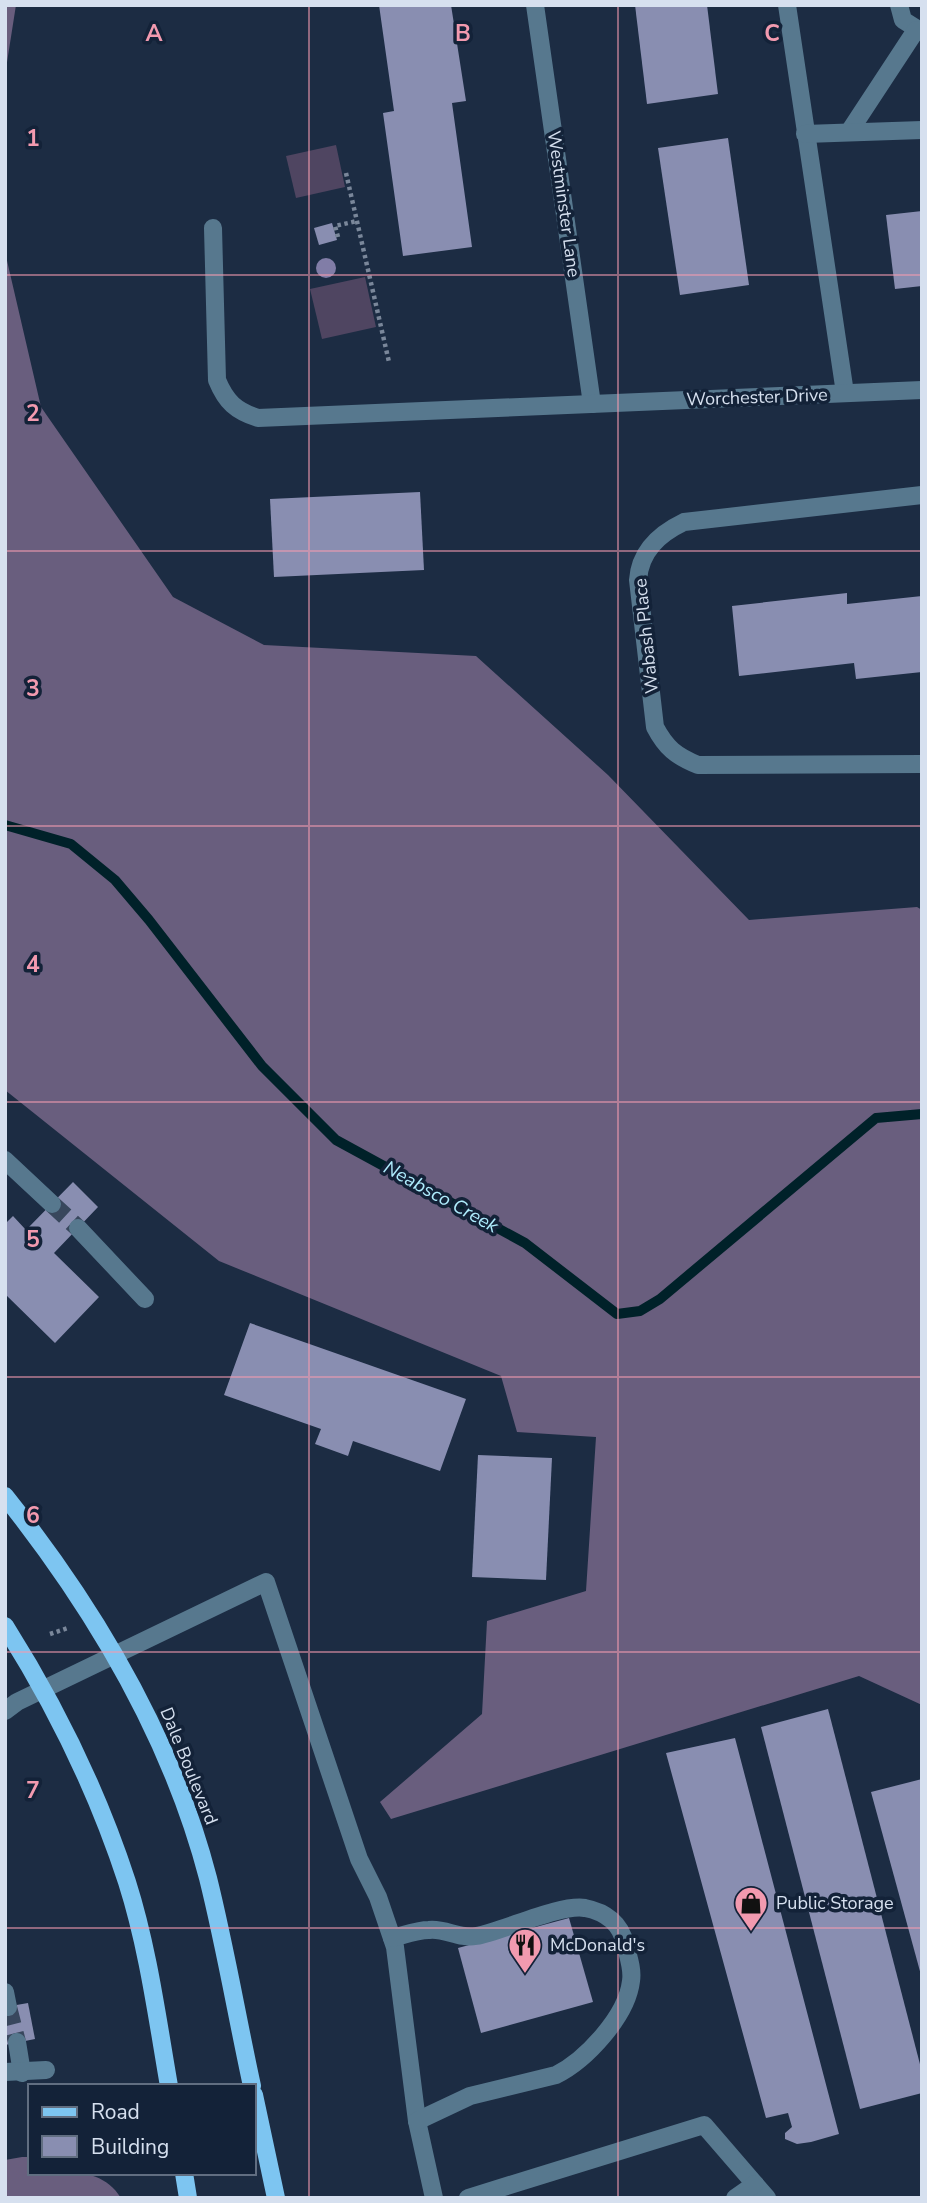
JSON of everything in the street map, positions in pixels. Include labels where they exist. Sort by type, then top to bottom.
[{"type":"main road","name":"Dale Boulevard","points":[[5,1496],[44,1545],[116,1655],[165,1756],[205,1868],[252,2084]]},
{"type":"main road","points":[[5,1626],[96,1797],[127,1881],[145,1950],[169,2084]]},
{"type":"main road","points":[[256,2104],[276,2198]]},
{"type":"main road","points":[[184,2175],[188,2198]]},
{"type":"street","name":"Westminster Lane","points":[[536,5],[592,404]]},
{"type":"street","points":[[787,5],[845,393]]},
{"type":"street","points":[[849,132],[919,31],[903,20],[899,5]]},
{"type":"street","points":[[805,134],[922,130]]},
{"type":"street","name":"Worchester Drive","points":[[213,228],[218,380],[225,398],[239,412],[258,418],[922,390]]},
{"type":"street","name":"Wabash Place","points":[[922,495],[684,522],[663,532],[648,549],[639,570],[638,580],[655,727],[664,745],[676,756],[698,765],[922,764]]},
{"type":"street","points":[[5,1160],[52,1203]]},
{"type":"street","points":[[78,1228],[145,1299]]},
{"type":"street","points":[[5,1711],[41,1690],[266,1582],[359,1859],[378,1897],[392,1938],[417,2121],[434,2198]]},
{"type":"street","points":[[392,1938],[429,1929],[455,1936],[475,1936],[581,1907],[617,1923],[623,1933],[631,1968],[629,1990],[609,2026],[595,2046],[569,2069],[556,2075],[470,2096],[417,2121]]},
{"type":"street","points":[[17,2042],[14,2072],[46,2070]]},
{"type":"street","points":[[468,2198],[704,2125],[767,2198]]},
{"type":"street","points":[[736,2198],[755,2184]]},
{"type":"path","points":[[346,173],[389,362]]},
{"type":"path","points":[[338,237],[335,226],[357,221]]},
{"type":"path","points":[[50,1634],[72,1626]]},
{"type":"shaded area","points":[[5,5],[16,5],[5,75]]},
{"type":"shaded area","points":[[336,145],[345,187],[296,198],[286,156]]},
{"type":"shaded area","points":[[5,252],[41,407],[173,597],[264,645],[476,656],[608,775],[749,920],[917,907],[922,910],[922,1705],[859,1676],[391,1819],[380,1802],[482,1714],[487,1621],[586,1591],[596,1437],[517,1432],[501,1376],[219,1261],[5,1090]]},
{"type":"shaded area","points":[[365,277],[376,327],[322,339],[310,289]]},
{"type":"shaded area","points":[[28,2157],[28,2175],[92,2176],[113,2187],[121,2198],[5,2198],[5,2160]]},
{"type":"building","points":[[379,5],[451,5],[466,101],[452,103],[472,247],[403,256],[383,113],[394,111]]},
{"type":"building","points":[[635,5],[707,5],[718,94],[647,104]]},
{"type":"building","points":[[728,138],[749,285],[680,295],[658,148]]},
{"type":"building","points":[[922,211],[922,286],[895,289],[886,215]]},
{"type":"building","points":[[332,223],[337,240],[319,245],[314,228]]},
{"type":"building","points":[[420,492],[424,570],[274,577],[270,499]]},
{"type":"building","points":[[847,593],[847,604],[922,596],[922,672],[856,679],[854,663],[739,676],[732,606]]},
{"type":"building","points":[[73,1182],[98,1207],[54,1253],[99,1297],[55,1343],[5,1294],[5,1224],[13,1216],[26,1230]]},
{"type":"building","points":[[250,1323],[466,1399],[440,1471],[353,1441],[348,1456],[315,1444],[321,1429],[224,1395]]},
{"type":"building","points":[[478,1455],[552,1458],[546,1580],[472,1577]]},
{"type":"building","points":[[828,1709],[922,2072],[922,2093],[860,2109],[761,1727]]},
{"type":"building","name":"Public Storage","points":[[735,1738],[839,2134],[811,2142],[797,2144],[785,2139],[785,2133],[792,2127],[788,2113],[766,2118],[666,1753]]},
{"type":"building","points":[[922,1779],[922,1975],[921,1975],[871,1792]]},
{"type":"building","name":"McDonald's","points":[[569,1918],[593,2002],[481,2033],[458,1948]]},
{"type":"building","points":[[28,2003],[35,2039],[5,2045],[5,2007]]},
{"type":"waterway","name":"Neabsco Creek","points":[[5,825],[71,844],[115,880],[262,1066],[336,1140],[525,1243],[617,1314],[640,1311],[660,1299],[876,1118],[922,1114]]},
{"type":"tunnel","points":[[52,1204],[78,1228]]},
{"type":"tunnel","points":[[8,2007],[17,2042]]},
{"type":"place","name":"Public Storage","points":[[751,1933]]},
{"type":"place","name":"McDonald's","points":[[525,1975]]}]
